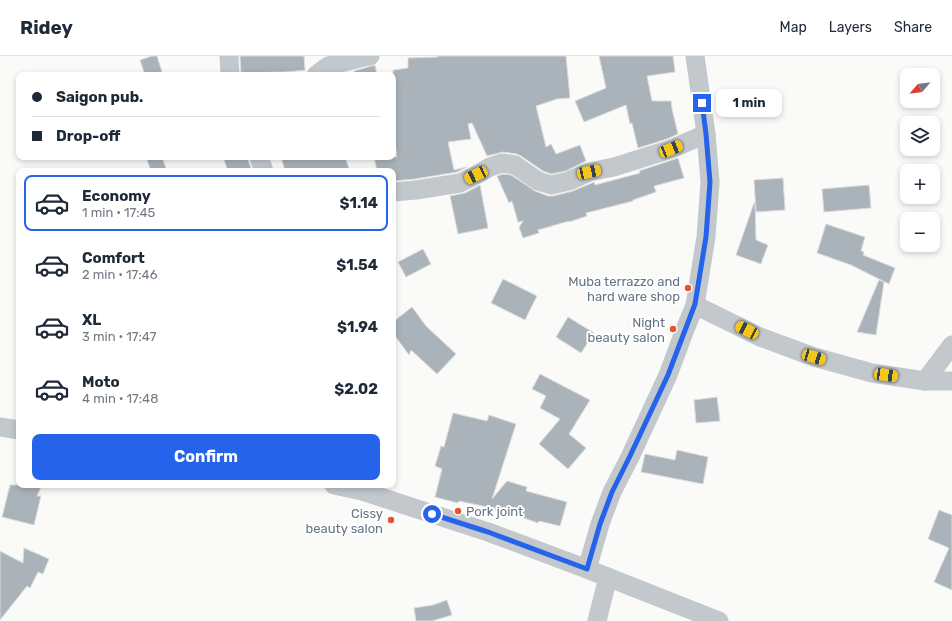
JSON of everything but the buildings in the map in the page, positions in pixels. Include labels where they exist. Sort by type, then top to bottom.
[{"type":"street","points":[[229,56],[230,72]]},
{"type":"street","points":[[320,72],[328,66],[370,56]]},
{"type":"street","points":[[587,569],[600,524],[612,492],[668,375],[695,304],[706,237],[710,182],[706,134],[695,56]]},
{"type":"street","points":[[396,192],[460,183],[490,167],[502,163],[515,165],[538,181],[551,185],[569,181],[589,172],[614,167],[671,149],[706,134]]},
{"type":"street","points":[[695,304],[760,337],[814,357],[872,373],[925,381],[952,381]]},
{"type":"street","points":[[925,381],[952,345]]},
{"type":"street","points":[[0,427],[16,430]]},
{"type":"street","points":[[351,488],[362,490],[488,532],[719,621]]},
{"type":"street","points":[[597,621],[608,577]]},
{"type":"place","name":"Muba terrazzo and hard ware shop","points":[[688,288]]},
{"type":"place","name":"Night beauty salon","points":[[673,329]]},
{"type":"place","name":"Pork joint","points":[[458,511]]},
{"type":"place","name":"Cissy beauty salon","points":[[391,520]]},
{"type":"route","points":[[432,514],[488,532],[587,569],[600,524],[612,492],[668,375],[695,304],[706,237],[710,182],[702,103]]}]
